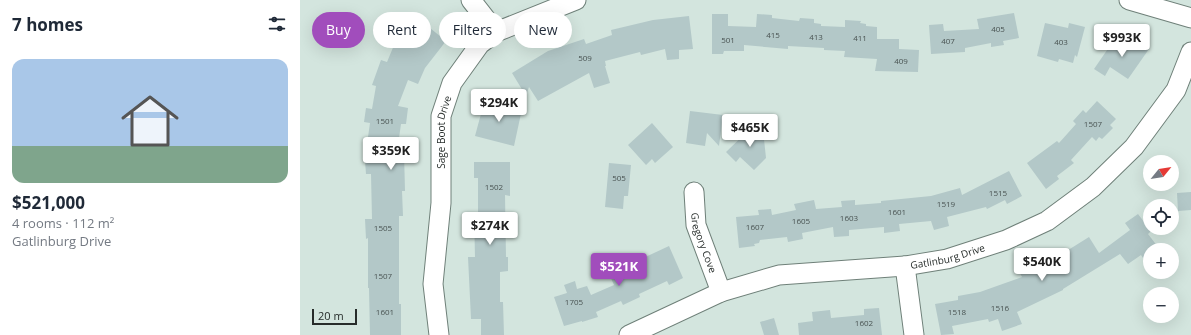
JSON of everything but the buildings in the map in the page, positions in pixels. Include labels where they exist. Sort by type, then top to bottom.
[{"type":"street","points":[[471,0],[480,12]]},
{"type":"street","name":"Sage Boot Drive","points":[[506,28],[576,0]]},
{"type":"street","points":[[1129,0],[1191,18]]},
{"type":"street","name":"Sage Boot Drive","points":[[439,335],[433,284],[441,203],[441,116],[452,83],[477,48]]},
{"type":"street","name":"Gatlinburg Drive","points":[[629,335],[721,292],[779,274],[905,266],[947,259],[1006,240],[1047,221],[1093,187],[1134,147],[1176,90],[1191,52]]},
{"type":"street","name":"Gregory Cove","points":[[694,192],[696,225],[721,292]]},
{"type":"street","points":[[905,266],[914,335]]}]
